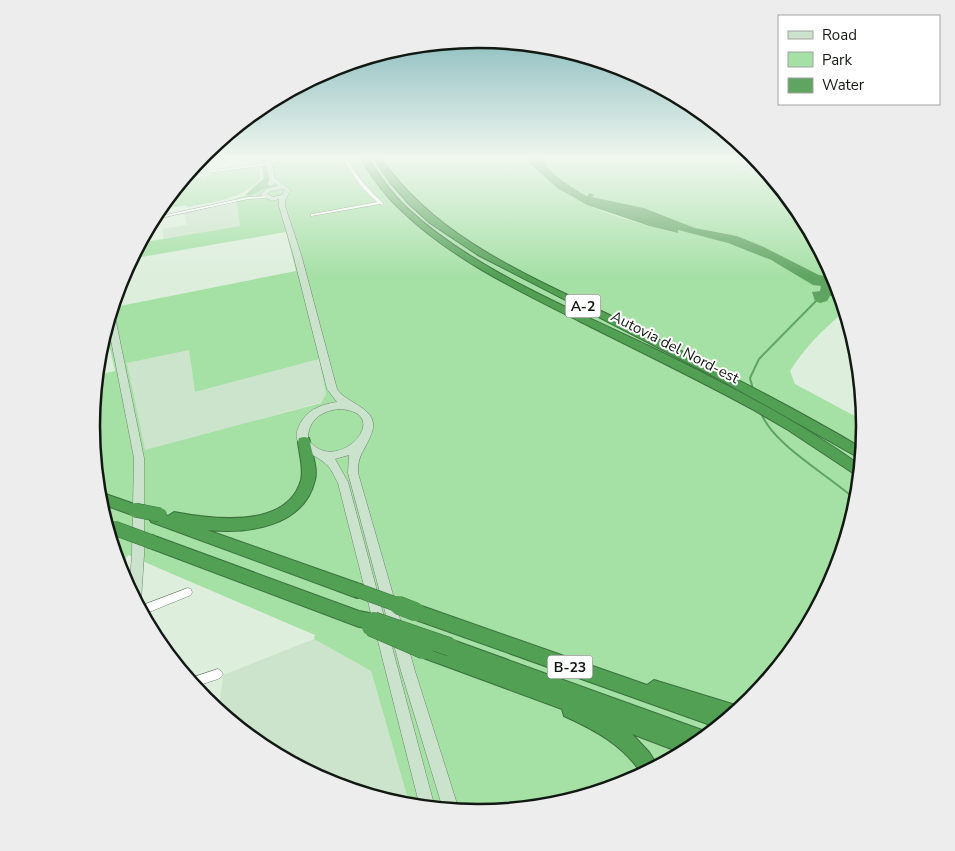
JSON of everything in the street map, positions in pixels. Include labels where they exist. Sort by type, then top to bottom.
[{"type":"highway","name":"Autovia del Nord-est","points":[[393,197],[405,210],[432,232],[462,253],[514,283],[779,419],[853,467]]},
{"type":"highway","name":"Autovia del Nord-est","points":[[407,197],[437,223],[472,247],[517,273],[795,412],[855,450]]},
{"type":"highway","points":[[795,412],[855,444]]},
{"type":"highway","points":[[158,517],[235,525],[260,521],[282,513],[298,499],[306,486],[309,471],[304,442]]},
{"type":"highway","points":[[822,446],[852,472]]},
{"type":"highway","name":"B-23","points":[[107,500],[716,718]]},
{"type":"highway","name":"B-23","points":[[114,528],[450,653],[693,736]]},
{"type":"highway","points":[[368,623],[424,650],[450,653],[682,743]]},
{"type":"highway","points":[[450,653],[601,724],[633,747],[646,764]]},
{"type":"highway","points":[[596,676],[675,694],[727,710]]},
{"type":"main road","points":[[270,197],[282,206]]},
{"type":"main road","points":[[284,197],[282,206],[297,254],[332,389],[336,397],[362,412],[368,421],[367,434],[353,460],[352,473],[408,671],[449,802]]},
{"type":"main road","points":[[112,327],[139,458],[134,585]]},
{"type":"main road","points":[[322,409],[332,389]]},
{"type":"main road","points":[[350,406],[336,405],[322,409],[312,415],[305,424],[302,433],[304,442],[309,449],[332,463],[343,482],[395,674],[426,800]]},
{"type":"main road","points":[[321,455],[338,455],[349,452],[360,444]]},
{"type":"street","points":[[162,217],[254,197]]},
{"type":"street","points":[[313,215],[382,204],[373,197]]},
{"type":"street","points":[[110,337],[114,336]]},
{"type":"street","points":[[146,608],[188,592]]},
{"type":"street","points":[[198,681],[218,674]]},
{"type":"shaded area","points":[[237,203],[240,226],[163,239],[163,229],[187,225],[184,213]]},
{"type":"shaded area","points":[[189,349],[195,392],[319,359],[326,394],[322,402],[144,451],[127,363]]},
{"type":"shaded area","points":[[314,639],[371,671],[407,797],[380,791],[333,775],[310,765],[267,740],[220,702],[223,675]]},
{"type":"green space","points":[[177,197],[234,197],[187,207],[186,205],[168,208]]},
{"type":"green space","points":[[572,197],[615,216],[677,233],[677,230],[736,246],[759,255],[822,286],[820,291],[815,291],[832,296],[839,316],[807,347],[790,371],[795,384],[856,417],[852,475],[843,523],[817,593],[792,636],[762,675],[727,710],[688,740],[645,765],[599,783],[551,796],[502,803],[453,803],[407,797],[371,671],[314,639],[315,635],[128,555],[125,560],[112,523],[100,450],[100,401],[103,373],[115,371],[109,343],[112,328],[119,306],[296,271],[286,232],[138,258],[147,242],[240,226],[236,198]],"holes":[[[189,350],[195,392],[319,359],[326,394],[321,403],[145,450],[127,363]]]},
{"type":"green space","points":[[592,197],[778,197],[805,237],[825,276],[819,275],[764,247],[737,236],[695,228],[644,208]]},
{"type":"water","points":[[572,197],[592,197],[644,208],[695,228],[737,236],[764,247],[819,275],[825,276],[832,296],[827,301],[820,303],[815,301],[812,292],[820,291],[821,286],[813,285],[771,260],[728,243],[678,230],[678,233],[649,226],[587,205]]},
{"type":"waterway","points":[[753,389],[750,378],[759,359],[817,300]]},
{"type":"waterway","points":[[761,413],[767,425],[777,437],[803,460],[849,494]]}]
